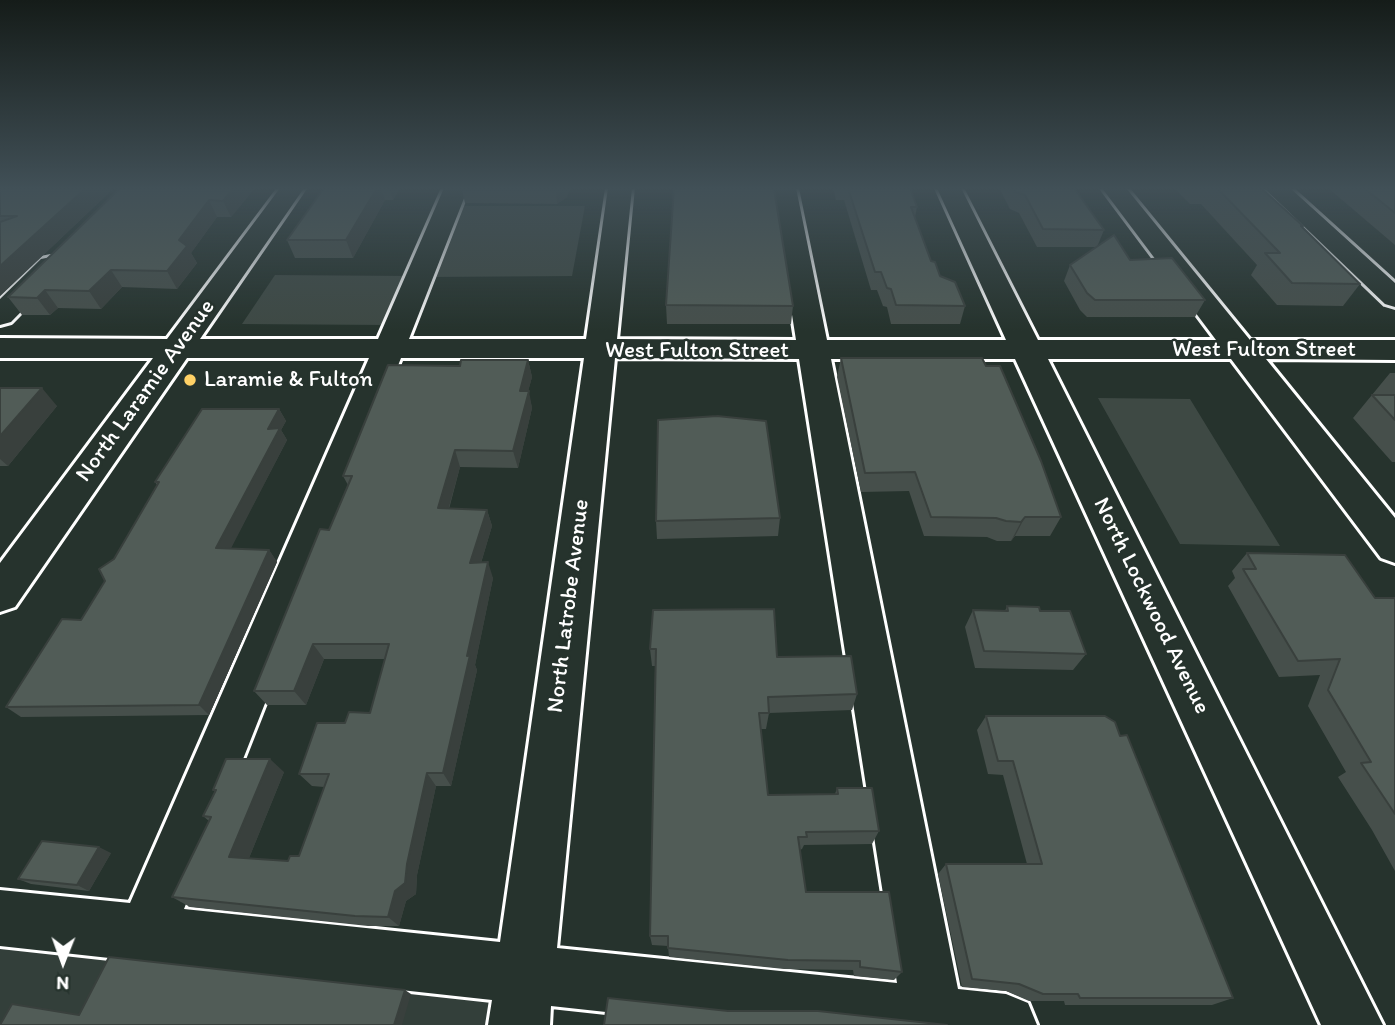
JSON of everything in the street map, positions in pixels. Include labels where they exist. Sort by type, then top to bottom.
[{"type":"street","name":"North Laramie Avenue","points":[[0,595],[258,236]]},
{"type":"street","points":[[146,932],[436,236]]},
{"type":"street","name":"North Latrobe Avenue","points":[[522,999],[614,236]]},
{"type":"street","points":[[793,236],[933,1017]]},
{"type":"street","name":"North Lockwood Avenue","points":[[972,236],[1352,1025]]},
{"type":"street","points":[[1152,236],[1395,547]]},
{"type":"street","points":[[1328,236],[1395,298]]},
{"type":"street","points":[[0,316],[65,252]]},
{"type":"street","name":"West Fulton Street","points":[[0,348],[600,351],[1395,350]]},
{"type":"street","points":[[0,918],[146,932],[522,999],[933,1017],[1006,1025]]},
{"type":"shaded area","points":[[448,236],[579,236],[572,276],[431,277]]},
{"type":"shaded area","points":[[275,275],[409,276],[386,325],[242,324]]},
{"type":"shaded area","points":[[1098,398],[1190,399],[1280,546],[1180,544]]},
{"type":"shaded area","points":[[0,918],[500,970],[492,1025],[0,1025]]},
{"type":"building","points":[[0,236],[33,236],[0,266]]},
{"type":"building","points":[[71,236],[182,236],[179,240],[187,246],[167,271],[111,270],[89,291],[45,290],[37,298],[8,297]]},
{"type":"building","points":[[290,236],[348,236],[346,240],[287,240]]},
{"type":"building","points":[[671,236],[782,236],[793,306],[666,305]]},
{"type":"building","points":[[863,236],[922,236],[940,276],[955,282],[965,306],[896,305],[881,272],[875,272]]},
{"type":"building","points":[[1115,236],[1130,260],[1172,258],[1205,300],[1095,300],[1087,293],[1070,265]]},
{"type":"building","points":[[1263,236],[1311,236],[1360,284],[1292,283],[1265,253],[1280,253]]},
{"type":"building","points":[[841,358],[982,358],[986,366],[1000,366],[1041,461],[1061,517],[1025,517],[1021,522],[996,518],[931,517],[915,472],[865,473]]},
{"type":"building","points":[[461,360],[528,360],[520,391],[529,391],[513,451],[455,450],[438,508],[487,510],[470,563],[488,562],[443,773],[427,773],[405,883],[395,891],[388,917],[172,897],[211,817],[203,816],[216,790],[213,790],[226,759],[270,759],[229,857],[288,861],[290,856],[299,856],[329,774],[299,774],[317,723],[345,723],[349,712],[370,713],[389,644],[313,644],[294,691],[254,691],[320,529],[329,530],[352,476],[343,476],[388,365],[460,366]]},
{"type":"building","points":[[0,388],[42,388],[0,436]]},
{"type":"building","points":[[1372,395],[1395,395],[1395,420]]},
{"type":"building","points":[[202,409],[279,409],[268,429],[280,428],[216,548],[269,550],[199,705],[6,707],[62,619],[81,620],[105,581],[99,569],[114,559],[159,482],[155,482]]},
{"type":"building","points":[[717,416],[766,421],[780,518],[656,521],[658,420]]},
{"type":"building","points":[[1247,553],[1345,555],[1375,598],[1395,598],[1395,814],[1361,763],[1371,762],[1328,690],[1340,659],[1298,661],[1243,569],[1256,569]]},
{"type":"building","points":[[1007,606],[1039,607],[1040,611],[1070,611],[1086,654],[984,651],[973,610],[1008,611]]},
{"type":"building","points":[[774,609],[777,657],[851,656],[857,694],[768,697],[769,713],[759,713],[768,795],[838,794],[837,788],[872,788],[879,831],[806,832],[807,837],[798,837],[806,892],[889,892],[902,972],[860,967],[860,961],[788,960],[668,948],[668,936],[650,936],[656,649],[650,649],[653,610]]},
{"type":"building","points":[[986,716],[1105,716],[1115,722],[1120,736],[1127,735],[1233,998],[1080,998],[1078,994],[1043,994],[1019,984],[972,979],[946,864],[1042,864],[1013,761],[998,761]]},
{"type":"building","points":[[42,841],[99,847],[77,885],[18,879]]},
{"type":"building","points":[[109,957],[405,990],[394,1025],[0,1025],[12,1004],[79,1015]]},
{"type":"building","points":[[608,998],[728,1011],[818,1011],[947,1025],[604,1025]]},
{"type":"place","name":"Laramie & Fulton","points":[[190,380]]}]
